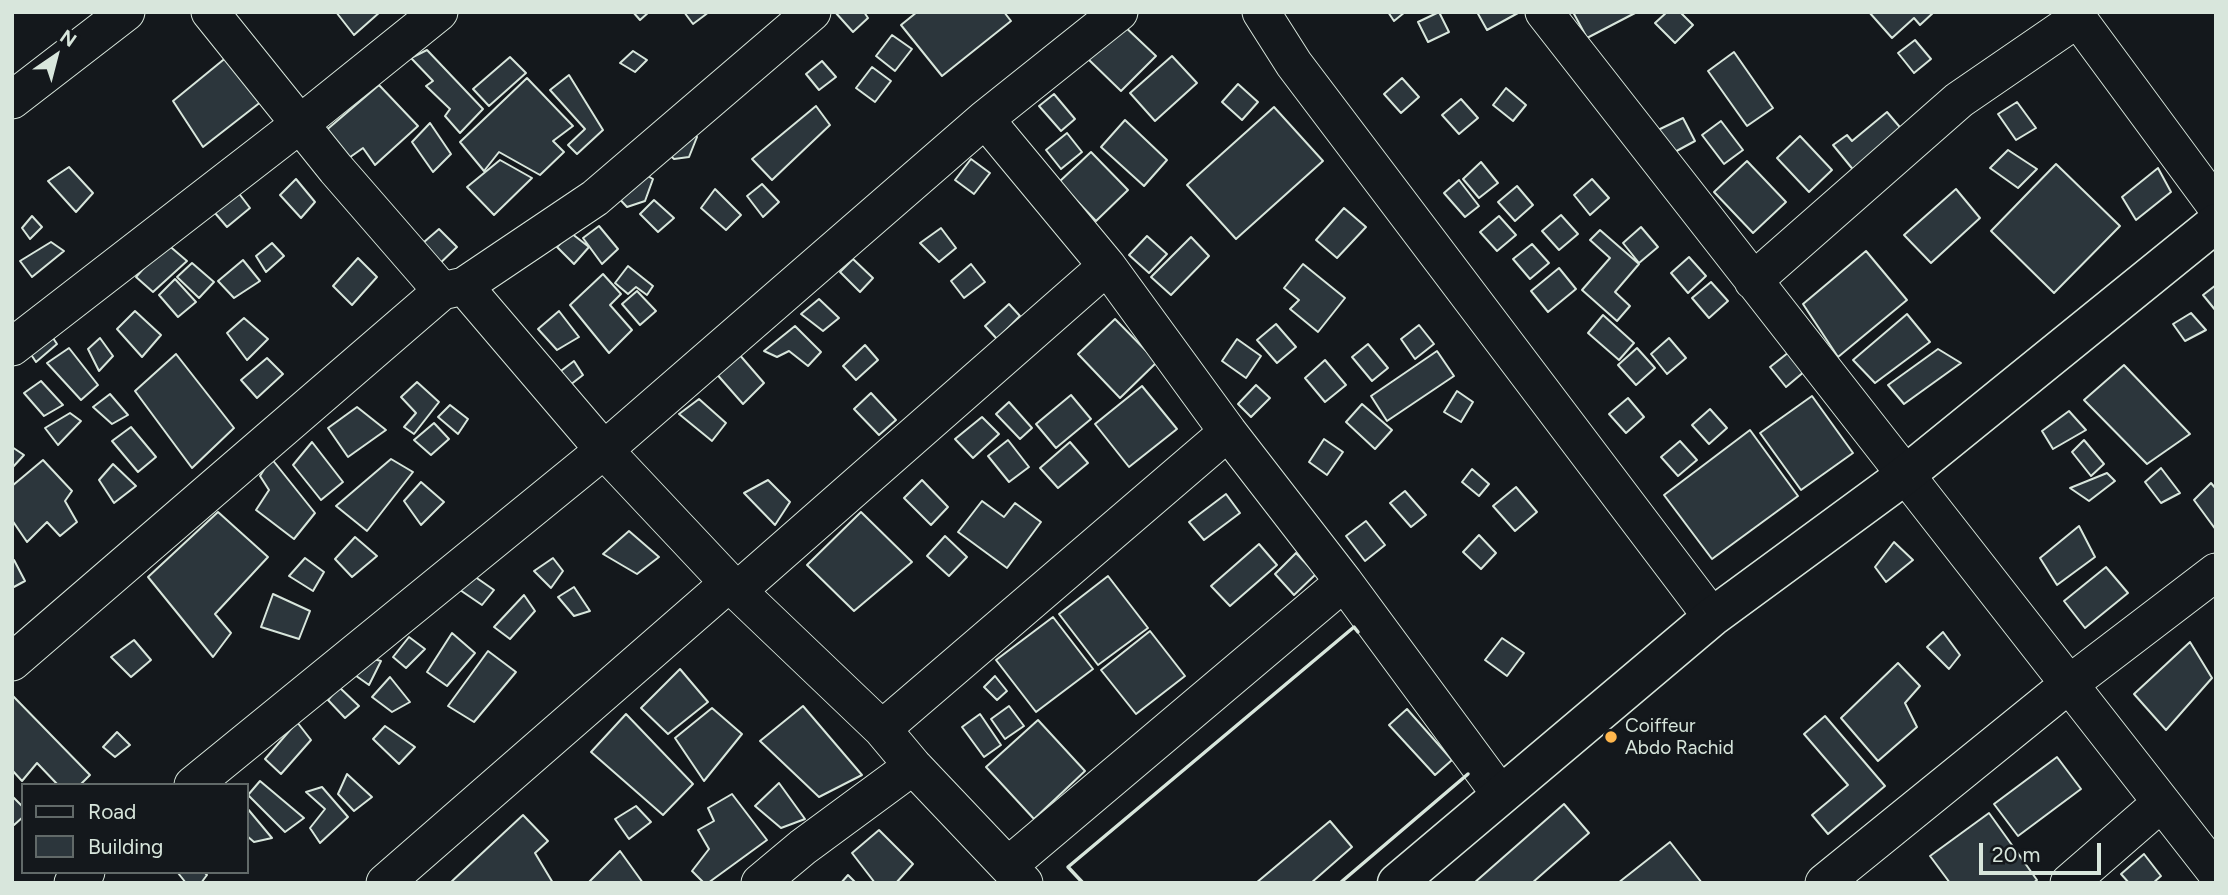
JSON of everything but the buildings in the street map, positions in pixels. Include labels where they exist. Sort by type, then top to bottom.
[{"type":"main road","points":[[1397,883],[1712,617],[1904,476],[2216,223]]},
{"type":"street","points":[[12,100],[126,12]]},
{"type":"street","points":[[210,12],[336,169],[453,289],[733,587],[882,729],[913,766],[1017,874],[1344,582]]},
{"type":"street","points":[[12,347],[300,124],[439,12]]},
{"type":"street","points":[[12,662],[453,289],[595,198],[812,12]]},
{"type":"street","points":[[195,783],[604,450],[985,119],[1119,12]]},
{"type":"street","points":[[1261,12],[1294,64],[1712,617]]},
{"type":"street","points":[[1544,12],[2216,873]]},
{"type":"street","points":[[1753,281],[1959,100],[2075,16],[2216,206]]},
{"type":"street","points":[[985,119],[1107,267],[1501,795]]},
{"type":"street","points":[[385,883],[1107,267]]},
{"type":"street","points":[[882,729],[1228,432]]},
{"type":"street","points":[[1824,883],[2068,685],[2216,572]]},
{"type":"street","points":[[760,883],[803,847],[913,766]]},
{"type":"street","points":[[2069,883],[2161,803]]},
{"type":"wall","points":[[1083,883],[1068,867],[1354,627],[1358,632]]},
{"type":"wall","points":[[1340,883],[1468,774]]},
{"type":"place","name":"Coiffeur Abdo Rachid","points":[[1611,737]]}]
